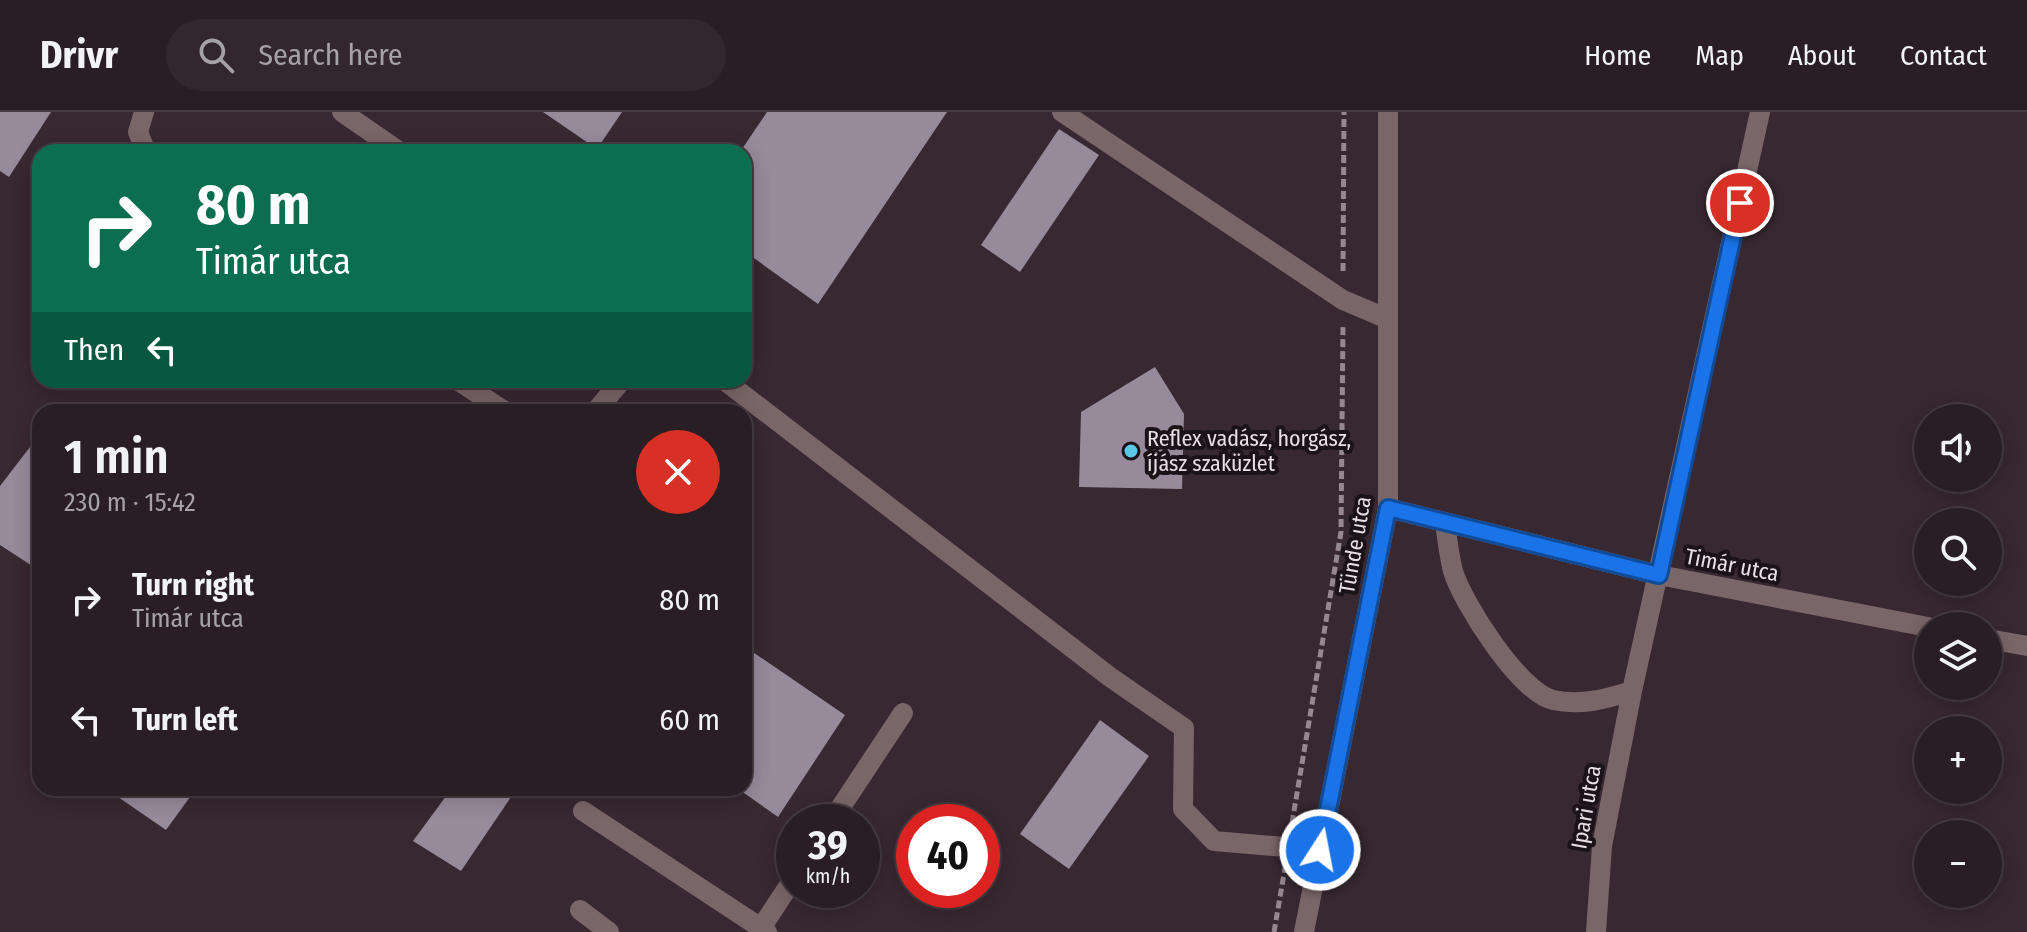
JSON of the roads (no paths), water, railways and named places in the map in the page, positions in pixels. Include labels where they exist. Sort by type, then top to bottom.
[{"type":"street","points":[[143,144],[138,132],[144,112]]},
{"type":"street","points":[[342,112],[388,144]]},
{"type":"street","points":[[1062,112],[1343,300],[1388,319]]},
{"type":"street","name":"Tünde utca","points":[[1304,932],[1388,508],[1388,112]]},
{"type":"street","name":"Ipari utca","points":[[1596,932],[1602,846],[1632,691],[1760,112]]},
{"type":"street","points":[[469,388],[494,404]]},
{"type":"street","points":[[602,404],[615,388]]},
{"type":"street","points":[[734,388],[1110,677],[1184,728],[1183,809],[1214,841],[1320,850]]},
{"type":"street","name":"Timár utca","points":[[1388,508],[1659,575],[1914,624]]},
{"type":"street","points":[[1445,522],[1453,573],[1493,643],[1524,680],[1550,700],[1591,703],[1632,691]]},
{"type":"street","points":[[2002,642],[2027,646]]},
{"type":"street","points":[[843,804],[903,713]]},
{"type":"street","points":[[583,811],[764,930],[777,908]]},
{"type":"street","points":[[580,910],[609,932]]},
{"type":"place","name":"Reflex vadász, horgász, íjász szaküzlet","points":[[1131,451]]}]
